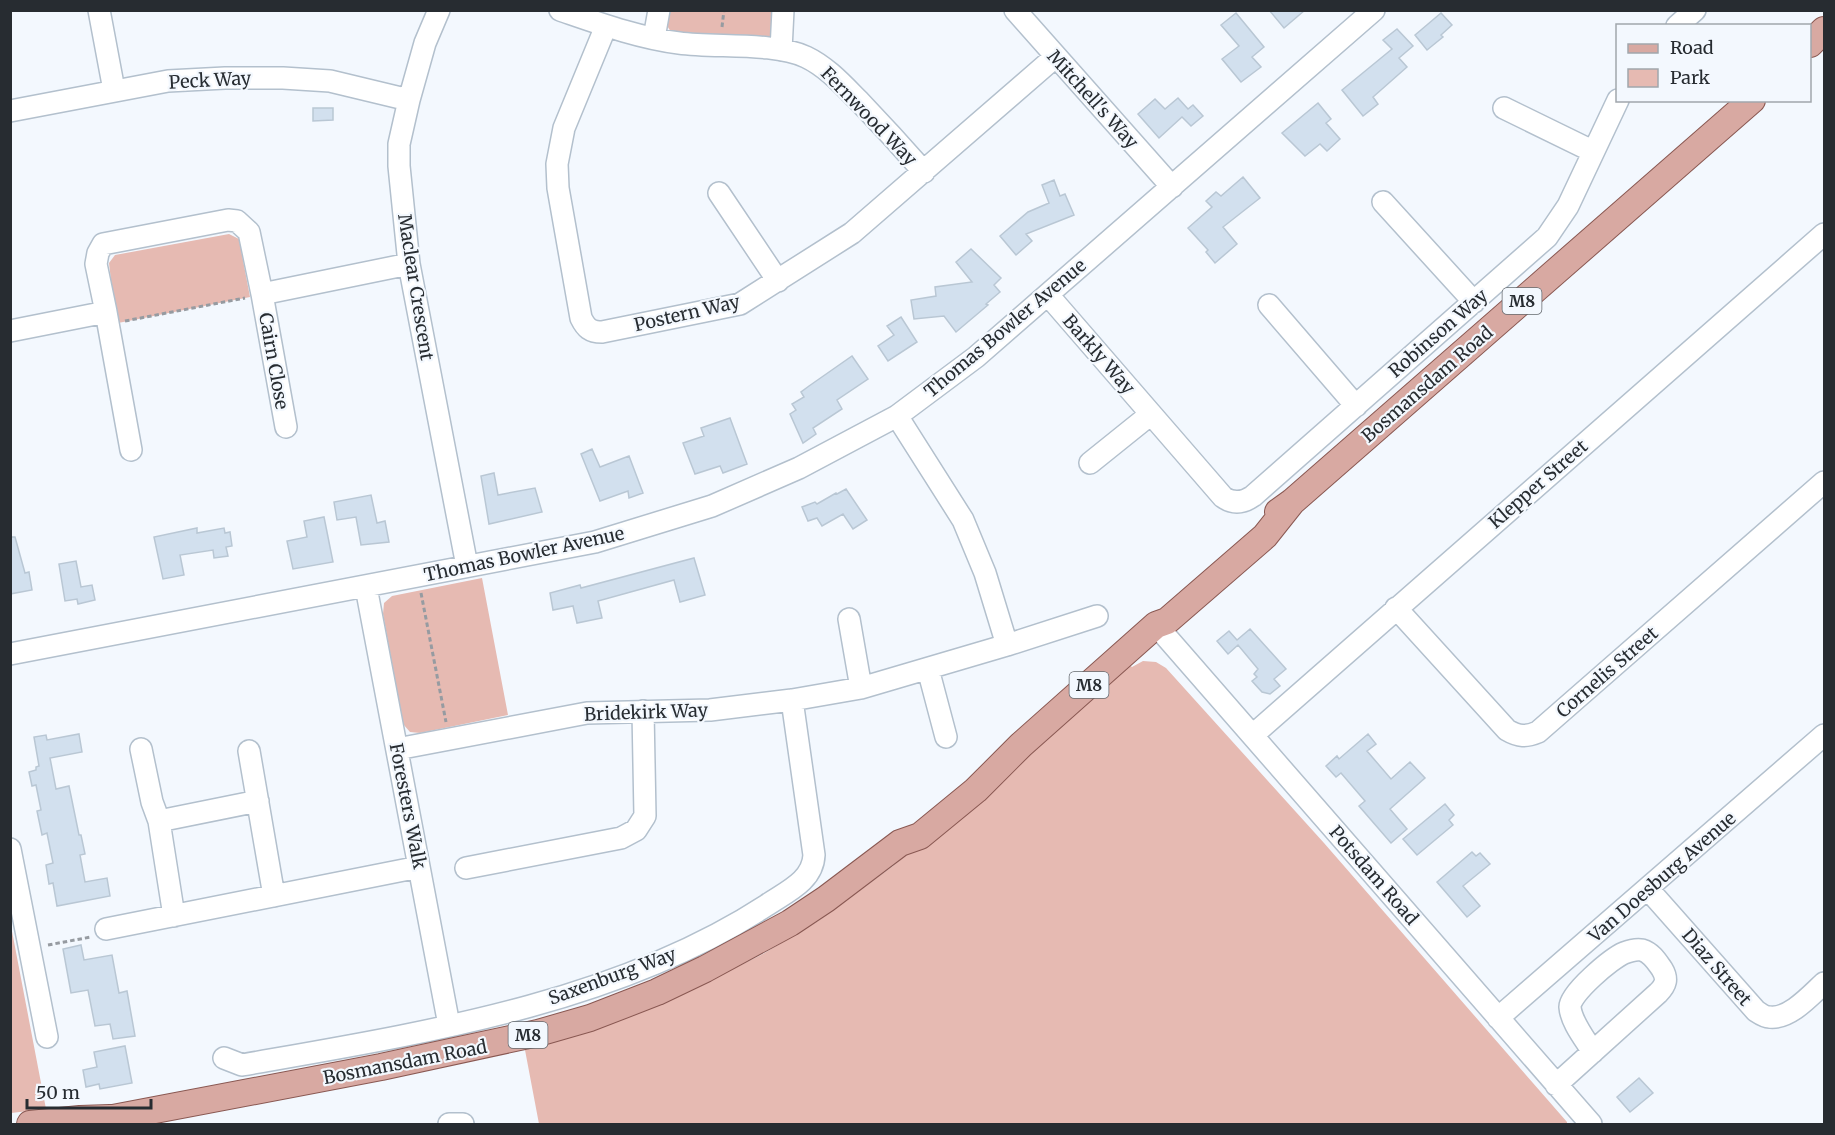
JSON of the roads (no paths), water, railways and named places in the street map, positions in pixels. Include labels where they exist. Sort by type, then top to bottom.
[{"type":"main road","points":[[1811,42],[1824,30]]},
{"type":"main road","points":[[1811,56],[1824,45]]},
{"type":"main road","name":"Bosmansdam Road","points":[[30,1125],[80,1119],[102,1121],[475,1048],[538,1033],[590,1018],[657,992],[761,940],[826,899],[900,843],[920,836],[976,790],[1021,745],[1156,625],[1166,607],[1215,558],[1292,502],[1750,102]]},
{"type":"street","points":[[99,10],[114,90]]},
{"type":"street","name":"Maclear Crescent","points":[[439,10],[425,43],[409,100],[399,154],[408,264],[467,566]]},
{"type":"street","name":"Fernwood Way","points":[[560,10],[606,26],[679,43],[781,50],[805,57],[826,69],[884,127],[924,172]]},
{"type":"street","points":[[654,38],[659,10]]},
{"type":"street","points":[[781,50],[783,10]]},
{"type":"street","name":"Mitchell's Way","points":[[1015,10],[1172,187]]},
{"type":"street","name":"Thomas Bowler Avenue","points":[[10,654],[596,543],[700,510],[799,468],[897,416],[976,357],[1374,10]]},
{"type":"street","points":[[1679,24],[1695,10]]},
{"type":"street","name":"Postern Way","points":[[606,26],[564,128],[557,164],[558,188],[581,318],[585,326],[593,332],[740,304],[852,233],[1055,57]]},
{"type":"street","name":"Peck Way","points":[[10,111],[168,81],[225,78],[330,81],[409,100]]},
{"type":"street","name":"Robinson Way","points":[[1237,502],[1253,496],[1547,237],[1568,206],[1617,102]]},
{"type":"street","points":[[1504,108],[1592,151]]},
{"type":"street","points":[[719,193],[778,281]]},
{"type":"street","points":[[1383,202],[1474,302]]},
{"type":"street","name":"Cairn Close","points":[[107,318],[96,264],[103,244],[228,220],[237,221],[249,232],[286,427]]},
{"type":"street","name":"Klepper Street","points":[[1253,735],[1824,234]]},
{"type":"street","points":[[262,294],[408,264]]},
{"type":"street","name":"Barkly Way","points":[[1048,295],[1223,496],[1237,502]]},
{"type":"street","points":[[1269,305],[1356,406]]},
{"type":"street","points":[[10,331],[107,318],[131,450]]},
{"type":"street","points":[[1090,463],[1151,414]]},
{"type":"street","points":[[897,416],[963,520],[985,573],[1006,645]]},
{"type":"street","name":"Cornelis Street","points":[[1396,608],[1507,730],[1516,735],[1526,736],[1538,732],[1824,482]]},
{"type":"street","name":"Foresters Walk","points":[[366,587],[449,1025]]},
{"type":"street","name":"Bridekirk Way","points":[[397,750],[587,713],[710,710],[792,700],[861,688],[1097,616]]},
{"type":"street","points":[[849,619],[861,688]]},
{"type":"street","name":"Potsdam Road","points":[[1156,625],[1591,1125]]},
{"type":"street","points":[[928,669],[946,736]]},
{"type":"street","name":"Saxenburg Way","points":[[224,1058],[243,1065],[505,1012],[648,967],[745,919],[798,884],[812,870],[814,855],[792,700]]},
{"type":"street","points":[[466,868],[621,838],[636,830],[645,816],[643,711]]},
{"type":"street","name":"Van Doesburg Avenue","points":[[1498,1018],[1824,735]]},
{"type":"street","points":[[141,749],[152,802],[159,821],[174,916]]},
{"type":"street","points":[[249,751],[274,896]]},
{"type":"street","points":[[159,821],[258,801]]},
{"type":"street","points":[[10,849],[47,1037]]},
{"type":"street","points":[[106,929],[419,867]]},
{"type":"street","name":"Diaz Street","points":[[1648,889],[1756,1011],[1769,1017],[1784,1015],[1824,983]]},
{"type":"street","points":[[1556,1084],[1593,1052],[1664,987],[1665,974],[1649,953],[1641,950],[1623,954],[1581,988],[1570,1002],[1573,1019],[1593,1052]]},
{"type":"street","points":[[449,1125],[463,1125]]}]
